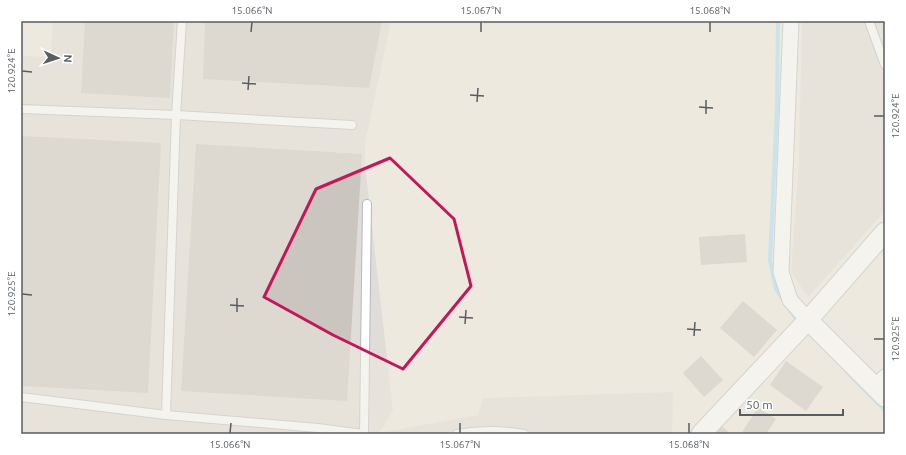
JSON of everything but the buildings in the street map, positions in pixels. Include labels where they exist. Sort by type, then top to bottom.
[{"type":"street","points":[[792,21],[780,272],[790,300],[808,320],[882,387]]},
{"type":"street","points":[[701,434],[808,320],[885,232]]},
{"type":"lane","points":[[166,414],[176,115],[182,21]]},
{"type":"lane","points":[[869,21],[885,65]]},
{"type":"lane","points":[[21,109],[176,115],[352,125]]},
{"type":"lane","points":[[21,397],[166,414],[318,428],[364,434],[367,204]]},
{"type":"lane","points":[[457,434],[471,432],[510,431],[524,434]]},
{"type":"highlighted area","points":[[390,158],[454,219],[471,286],[403,369],[333,335],[264,297],[316,189]]},
{"type":"shaded area","points":[[53,21],[391,21],[365,143],[365,165],[393,411],[379,433],[478,415],[483,398],[673,392],[672,434],[21,434],[21,56],[51,57]]},
{"type":"shaded area","points":[[802,21],[885,21],[885,211],[808,297],[791,272],[799,161]]},
{"type":"waterway","points":[[778,21],[777,107],[770,260],[776,289],[783,300]]},
{"type":"waterway","points":[[790,310],[796,319]]},
{"type":"waterway","points":[[847,372],[885,410]]}]
